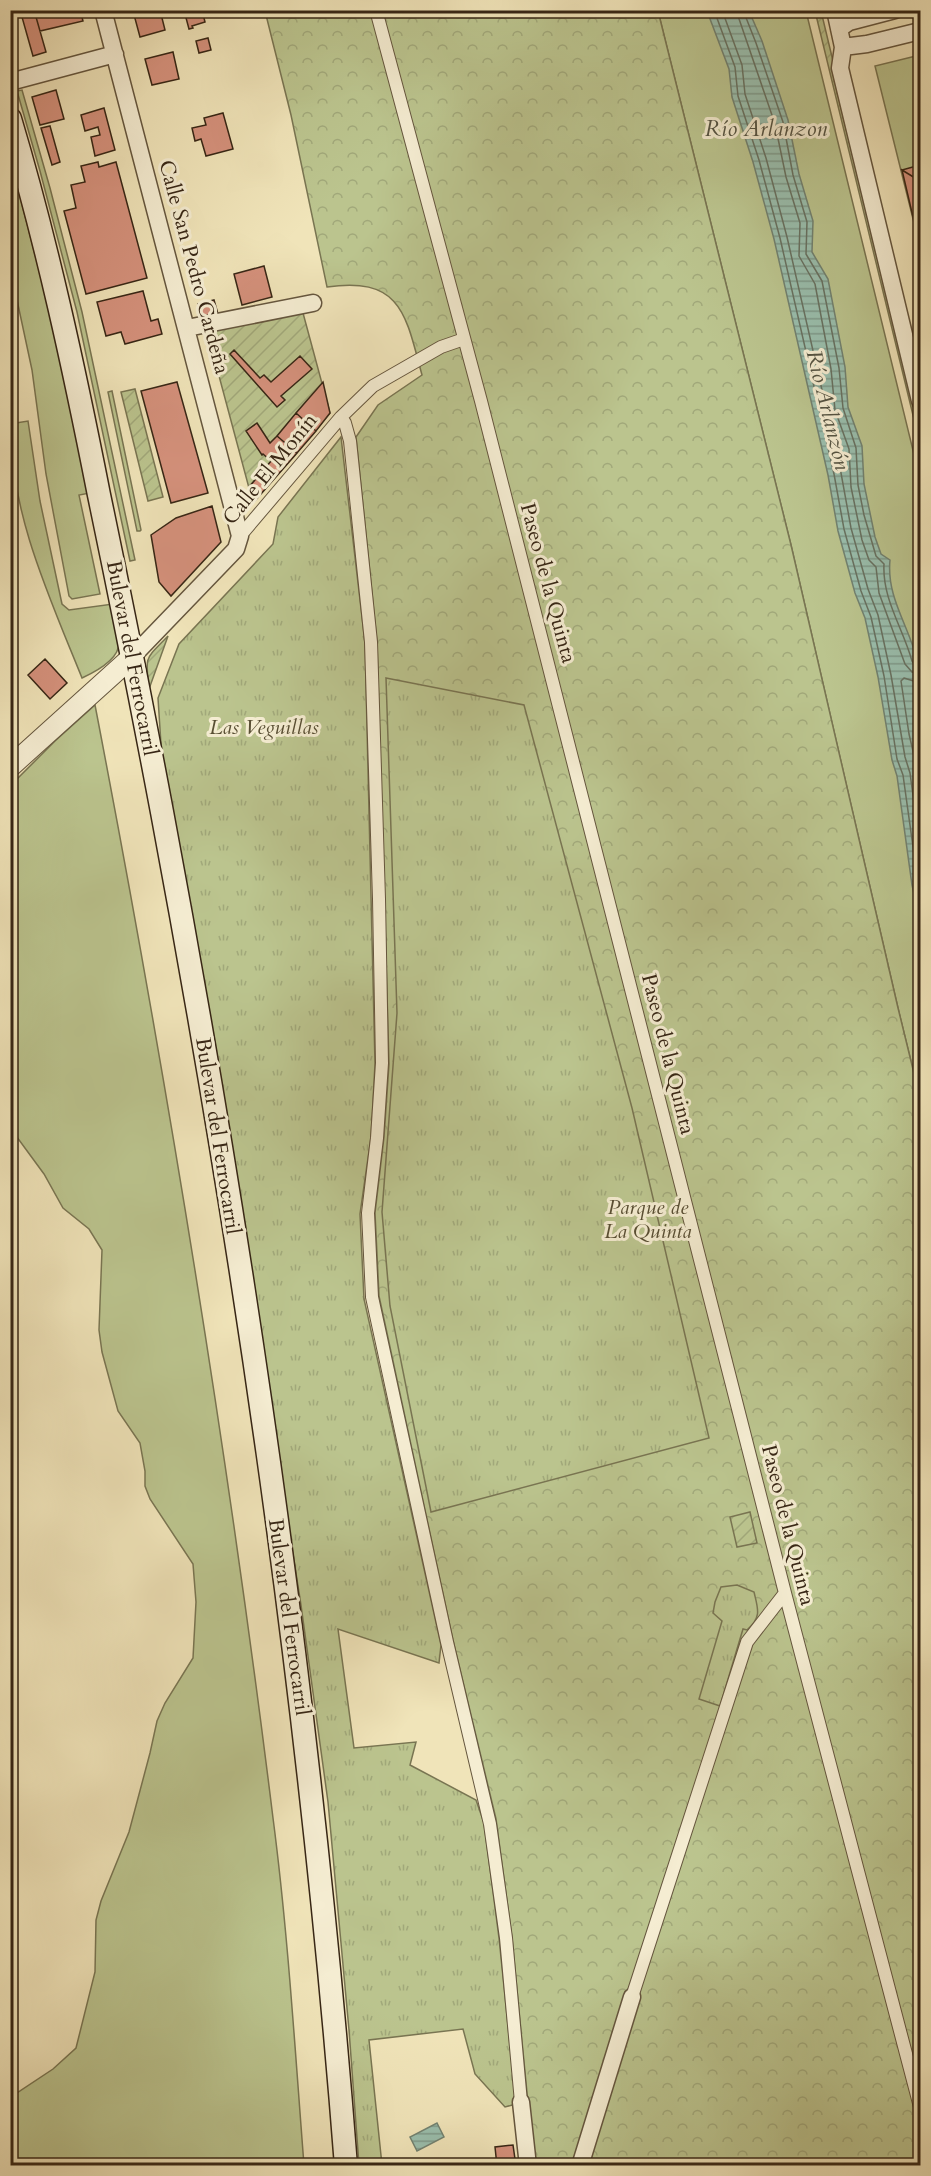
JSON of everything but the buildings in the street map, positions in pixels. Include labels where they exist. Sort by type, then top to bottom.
[{"type":"main road","name":"Bulevar del Ferrocarril","points":[[10,119],[28,179],[68,341],[133,656],[183,925],[230,1209],[282,1560],[312,1799],[335,2021],[346,2166]]},
{"type":"street","name":"Calle San Pedro Cardeña","points":[[102,10],[240,536]]},
{"type":"street","name":"Paseo de la Quinta","points":[[376,10],[464,339],[785,1593],[921,2107]]},
{"type":"street","points":[[835,10],[843,47],[840,68],[921,401]]},
{"type":"street","points":[[839,29],[849,22],[895,10]]},
{"type":"street","points":[[843,47],[867,44],[921,31]]},
{"type":"street","points":[[10,82],[114,54]]},
{"type":"street","points":[[187,328],[313,303]]},
{"type":"street","name":"Calle El Monín","points":[[133,656],[236,549],[240,536],[341,417],[373,386],[441,347],[464,339]]},
{"type":"street","points":[[341,417],[350,441],[371,642],[382,1063],[377,1137],[368,1213],[372,1297],[447,1642],[490,1824],[506,1938],[528,2166]]},
{"type":"street","points":[[10,767],[133,656]]},
{"type":"street","points":[[580,2166],[747,1642],[785,1593]]},
{"type":"green space","name":"Parque de La Quinta","points":[[265,11],[658,11],[791,545],[920,1098],[920,2165],[534,2165],[512,1938],[496,1819],[453,1640],[379,1296],[375,1213],[384,1137],[389,1064],[377,642],[356,437],[378,405],[422,375],[405,318],[386,294],[371,288],[352,285],[327,287],[291,115]]},
{"type":"green space","points":[[658,11],[806,11],[920,479],[920,1098],[791,545]]},
{"type":"green space","points":[[815,11],[821,11],[920,424],[920,444]]},
{"type":"green space","points":[[920,55],[920,247],[875,66]]},
{"type":"green space","points":[[22,90],[82,312],[135,560],[130,561],[77,312],[17,91]]},
{"type":"green space","points":[[10,158],[59,347],[90,493],[79,495],[100,594],[72,599],[69,596],[46,474],[32,370],[11,272]]},
{"type":"green space","points":[[303,313],[330,413],[253,503],[207,331]]},
{"type":"green space","points":[[135,389],[163,497],[148,501],[121,392]]},
{"type":"green space","points":[[112,391],[140,531],[137,531],[108,392]]},
{"type":"green space","points":[[28,421],[40,501],[62,604],[69,610],[113,604],[119,634],[118,649],[111,660],[82,678],[45,586],[17,491],[10,424]]},
{"type":"green space","name":"Las Veguillas","points":[[341,437],[365,643],[375,1064],[371,1137],[360,1214],[364,1299],[441,1645],[439,1663],[338,1629],[354,1748],[416,1742],[410,1765],[476,1800],[484,1823],[499,1938],[516,2104],[505,2107],[475,2074],[463,2029],[369,2040],[382,2165],[359,2165],[328,1802],[275,1439],[162,760],[158,698],[179,644],[273,544],[278,517]]},
{"type":"green space","points":[[168,636],[149,689],[148,659]]},
{"type":"green space","points":[[386,678],[524,705],[632,1108],[709,1438],[431,1512],[390,1306],[382,1212],[397,1013]]},
{"type":"green space","points":[[95,705],[170,1121],[236,1539],[283,1905],[304,2165],[11,2165],[11,2097],[53,2069],[76,2048],[95,1972],[96,1920],[101,1901],[129,1832],[157,1721],[165,1703],[193,1658],[196,1602],[193,1564],[150,1499],[145,1486],[140,1443],[118,1411],[102,1352],[99,1330],[102,1250],[89,1229],[63,1208],[44,1174],[11,1129],[11,785]]},
{"type":"green space","points":[[750,1512],[757,1543],[737,1547],[730,1517]]},
{"type":"green space","points":[[737,1585],[754,1592],[758,1612],[752,1625],[747,1630],[743,1629],[720,1706],[699,1699],[722,1621],[713,1613],[715,1602],[721,1587]]},
{"type":"water","name":"Río Arlanzon","points":[[707,11],[749,11],[762,41],[788,120],[799,174],[813,221],[812,252],[828,279],[845,367],[848,407],[862,446],[864,484],[875,537],[881,554],[890,560],[890,578],[894,595],[917,659],[920,697],[920,920],[912,885],[897,776],[865,618],[855,593],[838,531],[828,475],[774,239],[732,97],[729,69]]},
{"type":"water","points":[[437,2123],[444,2137],[417,2151],[410,2137]]},
{"type":"water label","name":"Río Arlanzón","points":[[828,410]]}]
